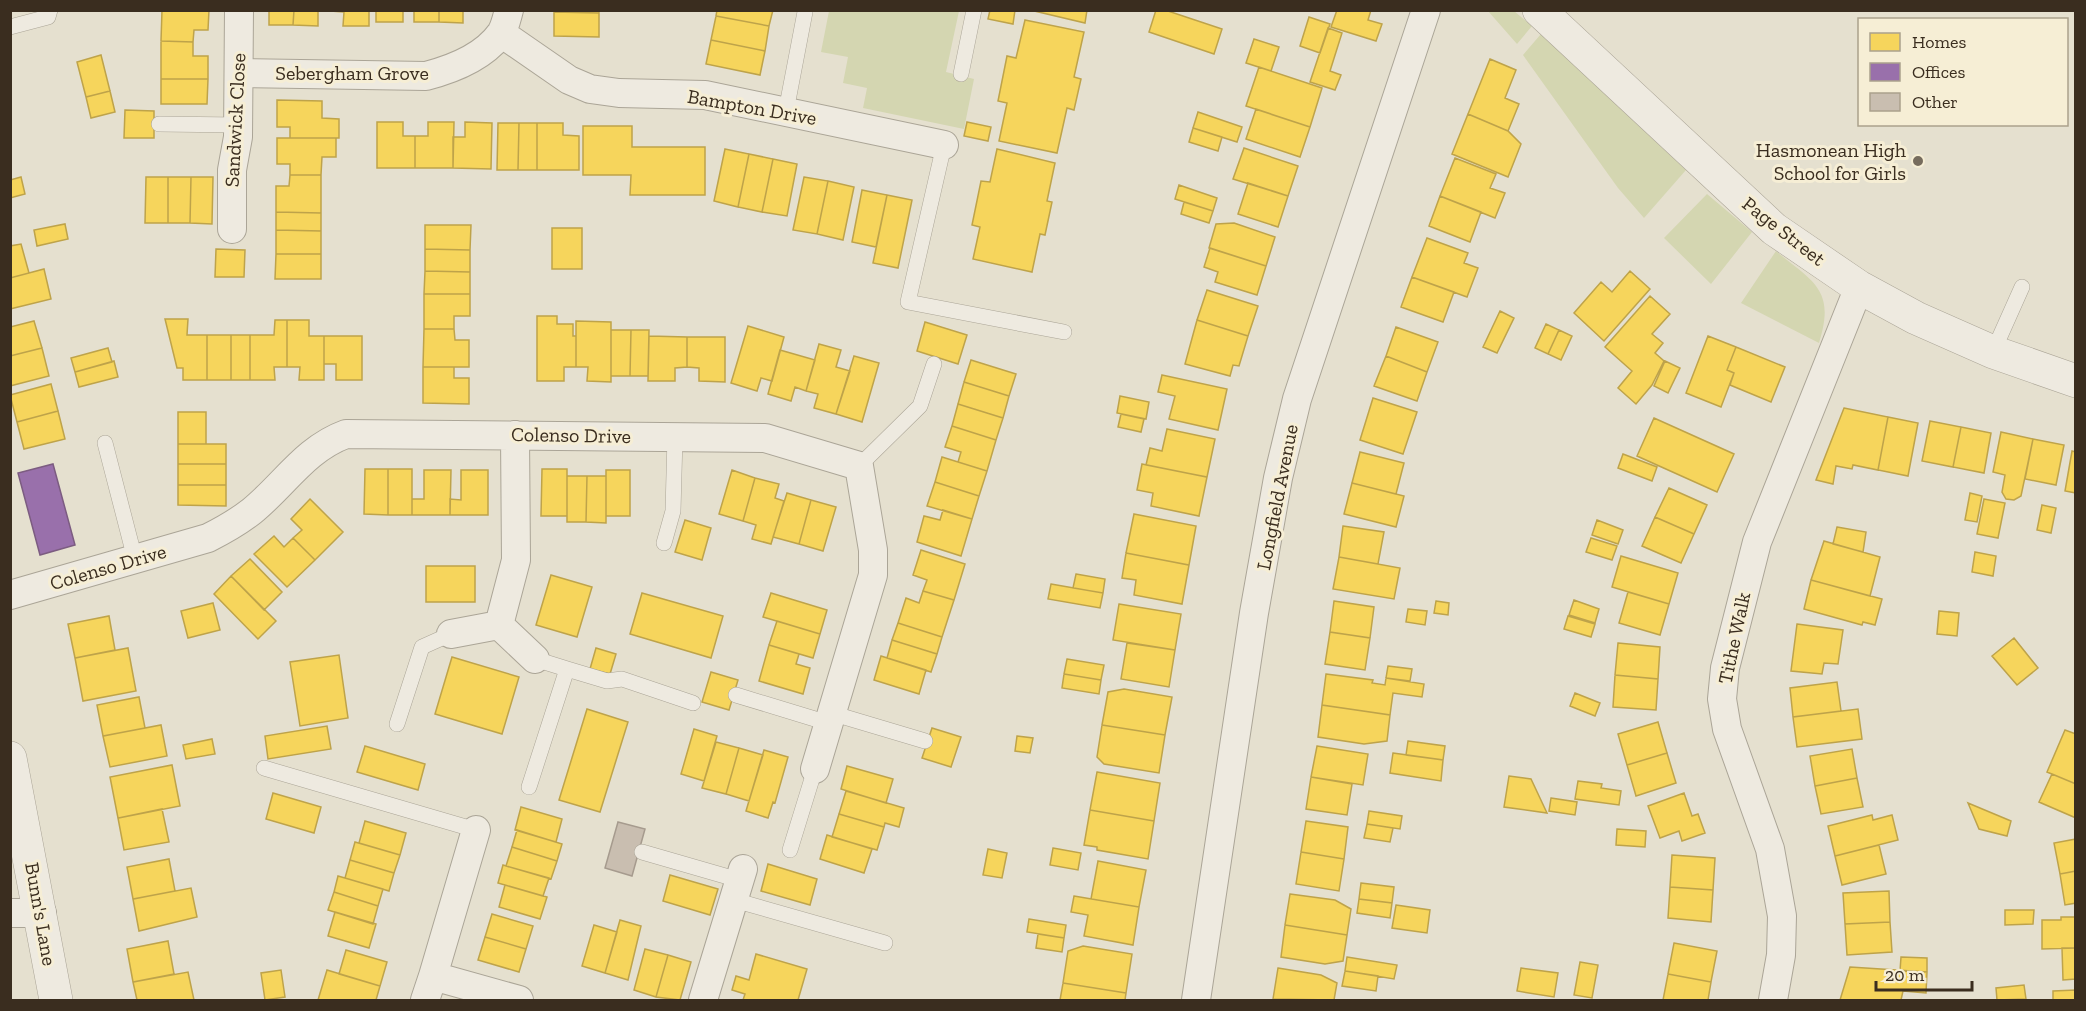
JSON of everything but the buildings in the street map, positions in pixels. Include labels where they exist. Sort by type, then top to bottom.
[{"type":"street","name":"Sandwick Close","points":[[232,229],[232,170],[238,125],[239,10]]},
{"type":"street","name":"Longfield Avenue","points":[[1196,1000],[1278,478],[1300,388],[1426,10]]},
{"type":"street","name":"Page Street","points":[[1539,10],[1774,229],[1859,287],[1916,318],[1993,352],[2076,381]]},
{"type":"street","name":"Sebergham Grove","points":[[239,73],[426,76],[451,69],[477,55],[505,22]]},
{"type":"street","name":"Bampton Drive","points":[[505,22],[569,80],[590,89],[619,93],[705,95],[944,145]]},
{"type":"street","name":"Tithe Walk","points":[[1773,1000],[1781,955],[1782,916],[1770,849],[1727,729],[1722,699],[1725,668],[1757,542],[1859,287]]},
{"type":"street","name":"Colenso Drive","points":[[10,595],[208,538],[231,527],[254,510],[307,455],[328,441],[346,434],[765,438],[859,466]]},
{"type":"street","points":[[499,625],[516,560],[515,435]]},
{"type":"street","points":[[815,769],[873,575],[873,550],[859,466]]},
{"type":"street","points":[[451,634],[499,625]]},
{"type":"street","points":[[499,625],[535,659]]},
{"type":"street","name":"Bunn's Lane","points":[[10,758],[26,913],[56,1000]]},
{"type":"street","points":[[476,830],[429,988],[519,1000]]},
{"type":"street","points":[[703,1000],[739,883]]},
{"type":"lane","points":[[10,27],[48,17],[50,10]]},
{"type":"lane","points":[[961,74],[974,10]]},
{"type":"lane","points":[[786,111],[805,12]]},
{"type":"lane","points":[[159,124],[238,125]]},
{"type":"lane","points":[[944,145],[908,302],[1064,332]]},
{"type":"lane","points":[[1993,352],[2022,287]]},
{"type":"lane","points":[[859,466],[920,406],[934,364]]},
{"type":"lane","points":[[664,543],[673,511],[675,437]]},
{"type":"lane","points":[[105,443],[135,559]]},
{"type":"lane","points":[[397,724],[422,647],[451,634]]},
{"type":"lane","points":[[535,659],[607,681],[622,679],[693,703]]},
{"type":"lane","points":[[529,787],[567,669]]},
{"type":"lane","points":[[736,695],[925,741]]},
{"type":"lane","points":[[264,768],[476,830]]},
{"type":"lane","points":[[790,850],[815,769]]},
{"type":"lane","points":[[642,852],[739,883],[885,943]]},
{"type":"green space","points":[[829,11],[959,11],[946,72],[974,79],[964,129],[863,108],[867,88],[843,83],[848,57],[821,52]]},
{"type":"green space","points":[[1488,11],[1514,11],[1532,26],[1517,44]]},
{"type":"green space","points":[[1541,34],[1686,170],[1644,218],[1618,188],[1523,55]]},
{"type":"green space","points":[[1707,194],[1752,232],[1711,284],[1664,238]]},
{"type":"green space","points":[[1776,251],[1810,279],[1823,298],[1824,325],[1819,343],[1741,303]]},
{"type":"place","name":"Hasmonean High School for Girls","points":[[1918,161]]}]
